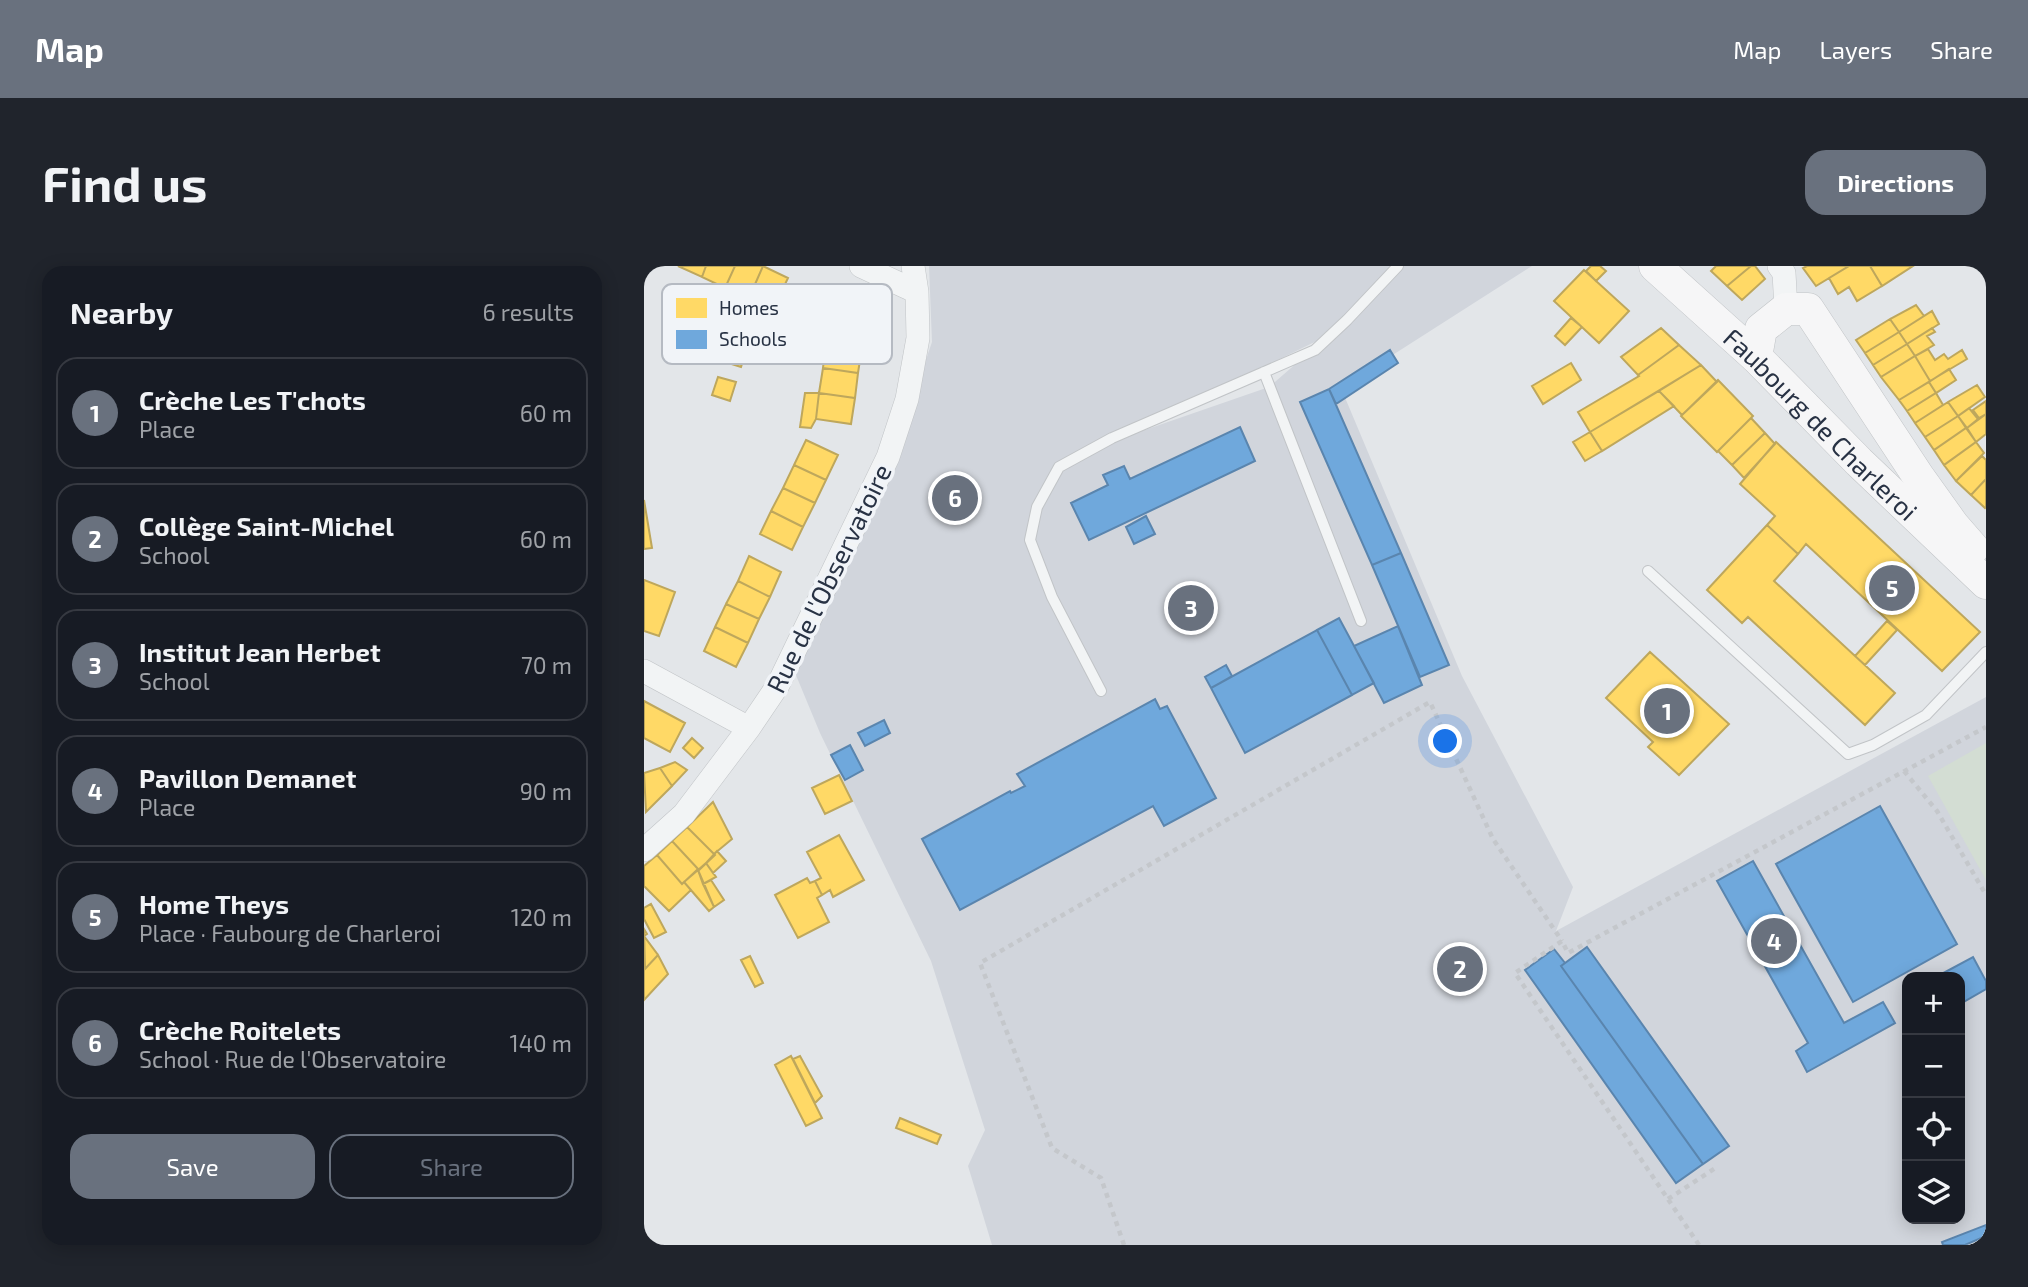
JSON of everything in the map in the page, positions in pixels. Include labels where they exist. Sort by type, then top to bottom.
[{"type":"main road","name":"Faubourg de Charleroi","points":[[1655,266],[1750,340],[1810,411],[1858,462],[1986,583]]},
{"type":"main road","points":[[1750,340],[1786,309],[1808,309],[1856,378],[1918,476],[1953,525],[1986,560]]},
{"type":"main road","points":[[1810,411],[1833,410],[1848,397],[1856,378]]},
{"type":"street","points":[[861,266],[917,292]]},
{"type":"street","name":"Rue de l'Observatoire","points":[[644,850],[684,814],[778,685],[888,457],[907,399],[918,338],[917,292],[913,266]]},
{"type":"street","points":[[1779,266],[1784,273],[1786,309]]},
{"type":"street","points":[[644,671],[749,728]]},
{"type":"lane","points":[[1101,691],[1052,597],[1030,540],[1037,507],[1059,467],[1112,438],[1315,349],[1347,320],[1398,266]]},
{"type":"lane","points":[[1264,372],[1361,621]]},
{"type":"lane","points":[[1648,571],[1848,754],[1874,746],[1926,715],[1986,652]]},
{"type":"path","points":[[1124,1245],[1101,1178],[1052,1147],[980,962],[1430,702],[1493,839],[1568,953],[1986,727]]},
{"type":"path","points":[[1904,771],[1937,811],[1986,895]]},
{"type":"path","points":[[1562,941],[1515,973],[1699,1245]]},
{"type":"path","points":[[1668,1199],[1717,1167]]},
{"type":"shaded area","points":[[929,266],[1532,266],[1341,388],[1462,676],[1573,887],[1556,931],[1986,697],[1986,1245],[992,1245],[968,1166],[985,1130],[931,961],[820,733],[793,668],[839,558],[873,516],[932,342]],"holes":[[[1329,335],[1269,387],[1113,441]]]},
{"type":"shaded area","points":[[1986,743],[1986,880],[1928,776]]},
{"type":"building: Homes","points":[[678,266],[706,266],[702,277]]},
{"type":"building: Homes","points":[[706,266],[735,266],[727,284],[717,284],[702,277]]},
{"type":"building: Homes","points":[[735,266],[763,266],[755,284],[727,284]]},
{"type":"building: Homes","points":[[763,266],[788,278],[785,284],[755,284]]},
{"type":"building: Homes","points":[[1591,266],[1600,266],[1606,271],[1596,281],[1586,271]]},
{"type":"building: Homes","points":[[1716,266],[1751,266],[1727,286],[1711,271]]},
{"type":"building: Homes","points":[[1751,266],[1755,266],[1765,279],[1742,300],[1727,286]]},
{"type":"building: Homes","points":[[1849,266],[1816,286],[1803,268]]},
{"type":"building: Homes","points":[[1849,266],[1870,266],[1882,286],[1857,301],[1849,287],[1838,294],[1829,278]]},
{"type":"building: Homes","points":[[1870,266],[1913,266],[1882,286]]},
{"type":"building: Homes","points":[[1584,270],[1629,311],[1599,343],[1554,301]]},
{"type":"building: Homes","points":[[1916,305],[1924,316],[1899,332],[1890,319]]},
{"type":"building: Homes","points":[[1932,311],[1939,324],[1907,344],[1899,332]]},
{"type":"building: Homes","points":[[1571,318],[1582,327],[1565,345],[1555,336]]},
{"type":"building: Homes","points":[[1890,319],[1899,332],[1865,353],[1856,340]]},
{"type":"building: Homes","points":[[1661,328],[1679,345],[1638,375],[1621,357]]},
{"type":"building: Homes","points":[[1932,328],[1935,332],[1927,336],[1934,345],[1915,356],[1907,344]]},
{"type":"building: Homes","points":[[1899,332],[1907,344],[1873,365],[1865,353]]},
{"type":"building: Homes","points":[[1907,344],[1915,356],[1881,377],[1873,365]]},
{"type":"building: Homes","points":[[1679,345],[1701,365],[1590,432],[1578,412],[1639,376]]},
{"type":"building: Homes","points":[[1928,349],[1935,360],[1944,354],[1948,359],[1962,350],[1967,359],[1930,381],[1915,356]]},
{"type":"building: Homes","points":[[1915,356],[1930,381],[1899,400],[1881,377]]},
{"type":"building: Homes","points":[[1571,363],[1581,380],[1543,404],[1532,386]]},
{"type":"building: Homes","points":[[823,364],[859,364],[858,373],[823,368]]},
{"type":"building: Homes","points":[[1701,365],[1717,382],[1682,415],[1659,391]]},
{"type":"building: Homes","points":[[823,368],[858,373],[855,398],[819,393]]},
{"type":"building: Homes","points":[[1949,369],[1956,380],[1936,393],[1929,382]]},
{"type":"building: Homes","points":[[718,377],[736,382],[730,401],[712,395]]},
{"type":"building: Homes","points":[[1718,380],[1753,416],[1717,452],[1681,416]]},
{"type":"building: Homes","points":[[1929,382],[1936,393],[1907,411],[1899,400]]},
{"type":"building: Homes","points":[[1977,385],[1985,397],[1958,416],[1948,402]]},
{"type":"building: Homes","points":[[1659,391],[1674,406],[1602,451],[1590,432]]},
{"type":"building: Homes","points":[[805,393],[819,393],[816,419],[811,428],[800,427]]},
{"type":"building: Homes","points":[[819,393],[855,398],[851,424],[816,419]]},
{"type":"building: Homes","points":[[1936,393],[1943,405],[1915,423],[1907,411]]},
{"type":"building: Homes","points":[[1986,401],[1986,414],[1979,418],[1973,410]]},
{"type":"building: Homes","points":[[1948,402],[1958,416],[1925,437],[1915,423]]},
{"type":"building: Homes","points":[[1969,408],[1978,419],[1967,428],[1958,416]]},
{"type":"building: Homes","points":[[1986,414],[1986,434],[1976,442],[1967,428]]},
{"type":"building: Homes","points":[[1958,416],[1966,428],[1934,450],[1925,437]]},
{"type":"building: Homes","points":[[1751,418],[1765,433],[1732,465],[1718,451]]},
{"type":"building: Homes","points":[[1966,428],[1976,442],[1944,465],[1934,450]]},
{"type":"building: Homes","points":[[1590,432],[1602,451],[1585,461],[1573,442]]},
{"type":"building: Homes","points":[[1765,433],[1775,444],[1744,478],[1732,465]]},
{"type":"building: Homes","points":[[806,440],[838,455],[826,480],[794,465]]},
{"type":"building: Homes","points":[[1776,442],[1980,632],[1942,671],[1806,544],[1798,554],[1767,525],[1775,516],[1740,484]]},
{"type":"building: Homes","points":[[1976,442],[1984,453],[1956,481],[1944,465]]},
{"type":"building: Homes","points":[[1982,456],[1986,460],[1986,479],[1971,495],[1956,481]]},
{"type":"building: Homes","points":[[794,465],[826,480],[815,503],[783,488]]},
{"type":"building: Homes","points":[[1986,479],[1986,507],[1985,508],[1971,495]]},
{"type":"building: Homes","points":[[783,488],[815,503],[803,527],[771,511]]},
{"type":"building: Homes","points":[[644,500],[652,548],[644,549]]},
{"type":"building: Homes","points":[[771,511],[803,527],[792,550],[760,534]]},
{"type":"building: Homes","points":[[1767,525],[1798,554],[1774,581],[1895,693],[1865,725],[1748,617],[1742,623],[1707,590]]},
{"type":"building: Homes","points":[[749,556],[781,572],[770,597],[738,581]]},
{"type":"building: Homes","points":[[644,580],[675,592],[659,636],[644,631]]},
{"type":"building: Homes","points":[[738,581],[770,597],[759,619],[726,604]]},
{"type":"building: Homes","points":[[726,604],[759,619],[748,643],[715,627]]},
{"type":"building: Homes","points":[[1887,621],[1897,630],[1865,665],[1855,656]]},
{"type":"building: Homes","points":[[715,627],[748,643],[736,667],[704,651]]},
{"type":"building: Homes","points":[[1650,652],[1729,724],[1679,775],[1648,747],[1653,742],[1606,698]]},
{"type":"building: Homes","points":[[644,701],[685,723],[670,752],[644,738]]},
{"type":"building: Homes","points":[[692,738],[703,748],[694,758],[683,748]]},
{"type":"building: Homes","points":[[675,762],[687,770],[672,786],[660,768]]},
{"type":"building: Homes","points":[[660,768],[672,786],[646,812],[644,773]]},
{"type":"building: Homes","points":[[839,775],[852,801],[825,814],[812,788]]},
{"type":"building: Homes","points":[[713,802],[732,839],[714,854],[687,827]]},
{"type":"building: Homes","points":[[687,827],[715,855],[699,870],[672,841]]},
{"type":"building: Homes","points":[[839,835],[864,880],[833,897],[830,890],[822,895],[815,881],[821,878],[807,852]]},
{"type":"building: Homes","points":[[672,841],[698,869],[682,884],[657,855]]},
{"type":"building: Homes","points":[[717,851],[726,861],[713,873],[706,863]]},
{"type":"building: Homes","points":[[657,855],[682,884],[684,882],[691,890],[669,911],[644,886],[644,866]]},
{"type":"building: Homes","points":[[706,863],[716,877],[703,884],[698,870]]},
{"type":"building: Homes","points":[[698,870],[714,907],[709,911],[684,882]]},
{"type":"building: Homes","points":[[807,878],[810,883],[815,881],[822,895],[817,898],[829,922],[798,938],[775,895]]},
{"type":"building: Homes","points":[[711,880],[724,900],[714,907],[703,884]]},
{"type":"building: Homes","points":[[651,904],[666,932],[654,938],[644,919],[644,908]]},
{"type":"building: Homes","points":[[644,936],[658,955],[645,969]]},
{"type":"building: Homes","points":[[658,955],[668,974],[644,1000],[644,970]]},
{"type":"building: Homes","points":[[750,956],[763,983],[755,987],[741,960]]},
{"type":"building: Homes","points":[[791,1056],[822,1118],[806,1126],[775,1065]]},
{"type":"building: Homes","points":[[800,1056],[822,1096],[815,1103],[793,1059]]},
{"type":"building: Homes","points":[[900,1118],[941,1135],[937,1144],[896,1128]]},
{"type":"building: Schools","points":[[1390,350],[1398,363],[1336,404],[1329,389]]},
{"type":"building: Schools","points":[[1329,389],[1401,553],[1372,565],[1300,402]]},
{"type":"building: Schools","points":[[1240,427],[1255,461],[1089,540],[1071,503],[1108,485],[1103,475],[1124,466],[1130,479]]},
{"type":"building: Schools","points":[[1146,516],[1155,534],[1134,544],[1126,527]]},
{"type":"building: Schools","points":[[1401,553],[1449,665],[1420,677],[1372,565]]},
{"type":"building: Schools","points":[[1339,618],[1374,683],[1352,695],[1317,630]]},
{"type":"building: Schools","points":[[1398,626],[1422,685],[1384,703],[1354,646]]},
{"type":"building: Schools","points":[[1317,630],[1352,695],[1245,753],[1211,688]]},
{"type":"building: Schools","points":[[1226,665],[1232,676],[1211,688],[1205,677]]},
{"type":"building: Schools","points":[[1155,699],[1160,709],[1167,706],[1216,798],[1164,826],[1153,806],[960,910],[922,839],[1010,791],[1011,793],[1025,786],[1017,774]]},
{"type":"building: Schools","points":[[884,720],[890,733],[865,746],[858,733]]},
{"type":"building: Schools","points":[[850,745],[863,770],[845,780],[831,755]]},
{"type":"building: Schools","points":[[1880,806],[1957,944],[1907,972],[1902,972],[1902,975],[1853,1002],[1776,864]]},
{"type":"building: Schools","points":[[1753,861],[1844,1023],[1883,1002],[1895,1023],[1807,1072],[1796,1051],[1808,1043],[1717,881]]},
{"type":"building: Schools","points":[[1587,947],[1729,1146],[1703,1164],[1561,966]]},
{"type":"building: Schools","points":[[1554,949],[1565,963],[1561,966],[1703,1164],[1676,1183],[1525,970]]},
{"type":"building: Schools","points":[[1973,957],[1986,981],[1986,989],[1965,1001],[1965,972],[1945,972]]},
{"type":"building: Schools","points":[[1986,1225],[1986,1236],[1965,1245],[1943,1245],[1942,1242]]},
{"type":"place","name":"Crèche Roitelets","points":[[955,498]]},
{"type":"place","name":"Home Theys","points":[[1892,588]]},
{"type":"place","name":"Institut Jean Herbet","points":[[1191,608]]},
{"type":"place","name":"Crèche Les T'chots","points":[[1667,711]]},
{"type":"place","name":"Pavillon Demanet","points":[[1774,941]]},
{"type":"place","name":"Collège Saint-Michel","points":[[1460,969]]}]
